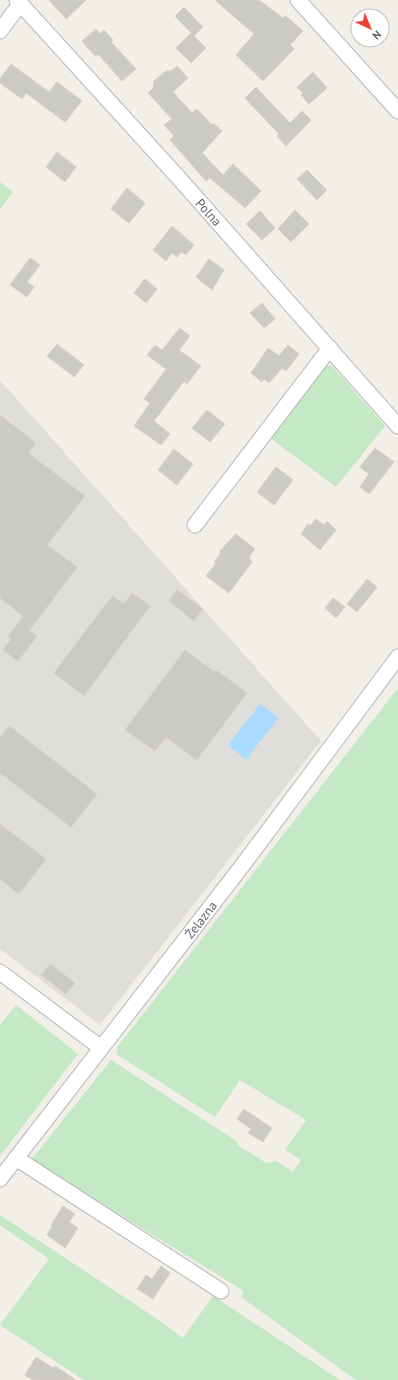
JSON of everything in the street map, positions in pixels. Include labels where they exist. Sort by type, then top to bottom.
[{"type":"street","points":[[298,0],[398,111]]},
{"type":"street","points":[[0,30],[19,2]]},
{"type":"street","name":"Polna","points":[[19,2],[177,176],[398,426]]},
{"type":"street","points":[[194,525],[330,348]]},
{"type":"street","name":"Żelazna","points":[[0,1179],[242,866],[398,657]]},
{"type":"street","points":[[0,972],[101,1048]]},
{"type":"street","points":[[16,1158],[220,1291]]},
{"type":"shaded area","points":[[0,380],[321,741],[100,1025],[0,949]]},
{"type":"green space","points":[[0,182],[13,192],[0,209]]},
{"type":"green space","points":[[324,366],[332,366],[385,426],[336,487],[270,438]]},
{"type":"green space","points":[[398,688],[398,1380],[356,1380],[241,1297],[244,1291],[31,1160],[111,1060],[238,1142],[237,1145],[266,1163],[276,1161],[293,1172],[301,1160],[285,1150],[306,1120],[240,1080],[215,1117],[116,1054],[118,1046]]},
{"type":"green space","points":[[16,1005],[78,1054],[0,1156],[0,1025]]},
{"type":"green space","points":[[0,1215],[147,1312],[183,1338],[213,1296],[340,1380],[84,1380],[0,1325],[49,1259],[0,1225]]},
{"type":"water","points":[[260,704],[278,718],[246,760],[228,745]]},
{"type":"building","points":[[49,0],[86,0],[66,19]]},
{"type":"building","points":[[215,0],[259,0],[283,18],[286,16],[303,31],[290,45],[294,49],[263,81],[236,55],[254,34]]},
{"type":"building","points":[[184,7],[203,27],[194,36],[206,48],[191,63],[176,48],[191,33],[175,16]]},
{"type":"building","points":[[96,29],[100,34],[104,30],[113,40],[111,42],[136,69],[122,81],[98,54],[95,56],[82,41]]},
{"type":"building","points":[[11,64],[49,92],[57,82],[82,101],[65,122],[26,93],[22,99],[0,83],[0,79]]},
{"type":"building","points":[[177,66],[188,78],[173,92],[192,113],[197,109],[212,125],[213,123],[222,131],[202,153],[223,175],[233,164],[261,191],[245,208],[210,178],[206,181],[170,140],[174,136],[164,125],[172,119],[148,93],[153,88],[154,81],[166,71],[171,71]]},
{"type":"building","points":[[313,72],[327,88],[309,104],[301,95],[303,93],[297,87]]},
{"type":"building","points":[[256,87],[290,123],[302,111],[311,120],[286,146],[277,136],[279,134],[245,98]]},
{"type":"building","points":[[57,152],[76,167],[65,182],[46,167]]},
{"type":"building","points":[[307,170],[327,190],[317,200],[297,179]]},
{"type":"building","points":[[127,188],[145,203],[129,223],[111,209]]},
{"type":"building","points":[[295,210],[309,224],[291,242],[278,229]]},
{"type":"building","points":[[260,211],[275,228],[262,240],[246,224]]},
{"type":"building","points":[[172,226],[194,245],[186,255],[181,252],[177,257],[172,253],[166,261],[153,250]]},
{"type":"building","points":[[30,258],[40,265],[27,282],[34,287],[27,297],[10,285]]},
{"type":"building","points":[[209,259],[224,270],[212,290],[196,277]]},
{"type":"building","points":[[145,279],[157,289],[146,303],[134,293]]},
{"type":"building","points":[[262,303],[275,319],[264,328],[250,313]]},
{"type":"building","points":[[180,328],[190,336],[179,350],[201,366],[187,384],[184,381],[154,421],[170,434],[161,445],[134,426],[150,403],[144,399],[166,369],[147,355],[155,345],[162,350]]},
{"type":"building","points":[[57,344],[84,365],[74,377],[47,356]]},
{"type":"building","points":[[288,345],[299,354],[286,371],[282,368],[269,383],[264,379],[262,382],[251,373],[268,348],[279,356]]},
{"type":"building","points":[[207,410],[225,424],[210,442],[192,428]]},
{"type":"building","points":[[0,415],[36,443],[28,453],[85,496],[47,545],[77,567],[29,631],[37,636],[18,661],[3,650],[11,639],[8,637],[23,616],[0,598]]},
{"type":"building","points":[[375,448],[394,462],[369,494],[360,487],[369,474],[360,467]]},
{"type":"building","points":[[174,449],[193,464],[177,485],[158,470]]},
{"type":"building","points":[[276,467],[293,480],[274,505],[257,492]]},
{"type":"building","points":[[316,519],[324,525],[327,521],[336,530],[320,550],[301,534],[308,524],[310,526]]},
{"type":"building","points":[[236,534],[255,549],[249,557],[252,562],[229,593],[206,576],[216,563],[214,562],[221,553],[219,552]]},
{"type":"building","points":[[367,579],[377,587],[357,612],[347,604]]},
{"type":"building","points":[[177,590],[203,609],[194,621],[169,601]]},
{"type":"building","points":[[132,593],[150,606],[84,696],[54,673],[112,596],[124,604]]},
{"type":"building","points":[[333,598],[345,607],[336,618],[325,608]]},
{"type":"building","points":[[185,650],[214,672],[216,670],[247,693],[197,760],[166,737],[155,751],[125,730]]},
{"type":"building","points":[[9,726],[97,794],[71,827],[0,773],[0,737]]},
{"type":"building","points":[[0,824],[46,859],[19,894],[0,879]]},
{"type":"building","points":[[50,964],[75,983],[66,994],[41,975]]},
{"type":"building","points":[[244,1109],[272,1128],[263,1142],[248,1133],[251,1129],[237,1119]]},
{"type":"building","points":[[63,1206],[75,1214],[69,1222],[78,1228],[65,1248],[47,1235],[52,1227],[51,1225]]},
{"type":"building","points":[[161,1266],[170,1273],[153,1299],[137,1289],[146,1275],[152,1279]]},
{"type":"building","points":[[36,1357],[53,1368],[55,1366],[76,1380],[33,1380],[25,1375]]}]
